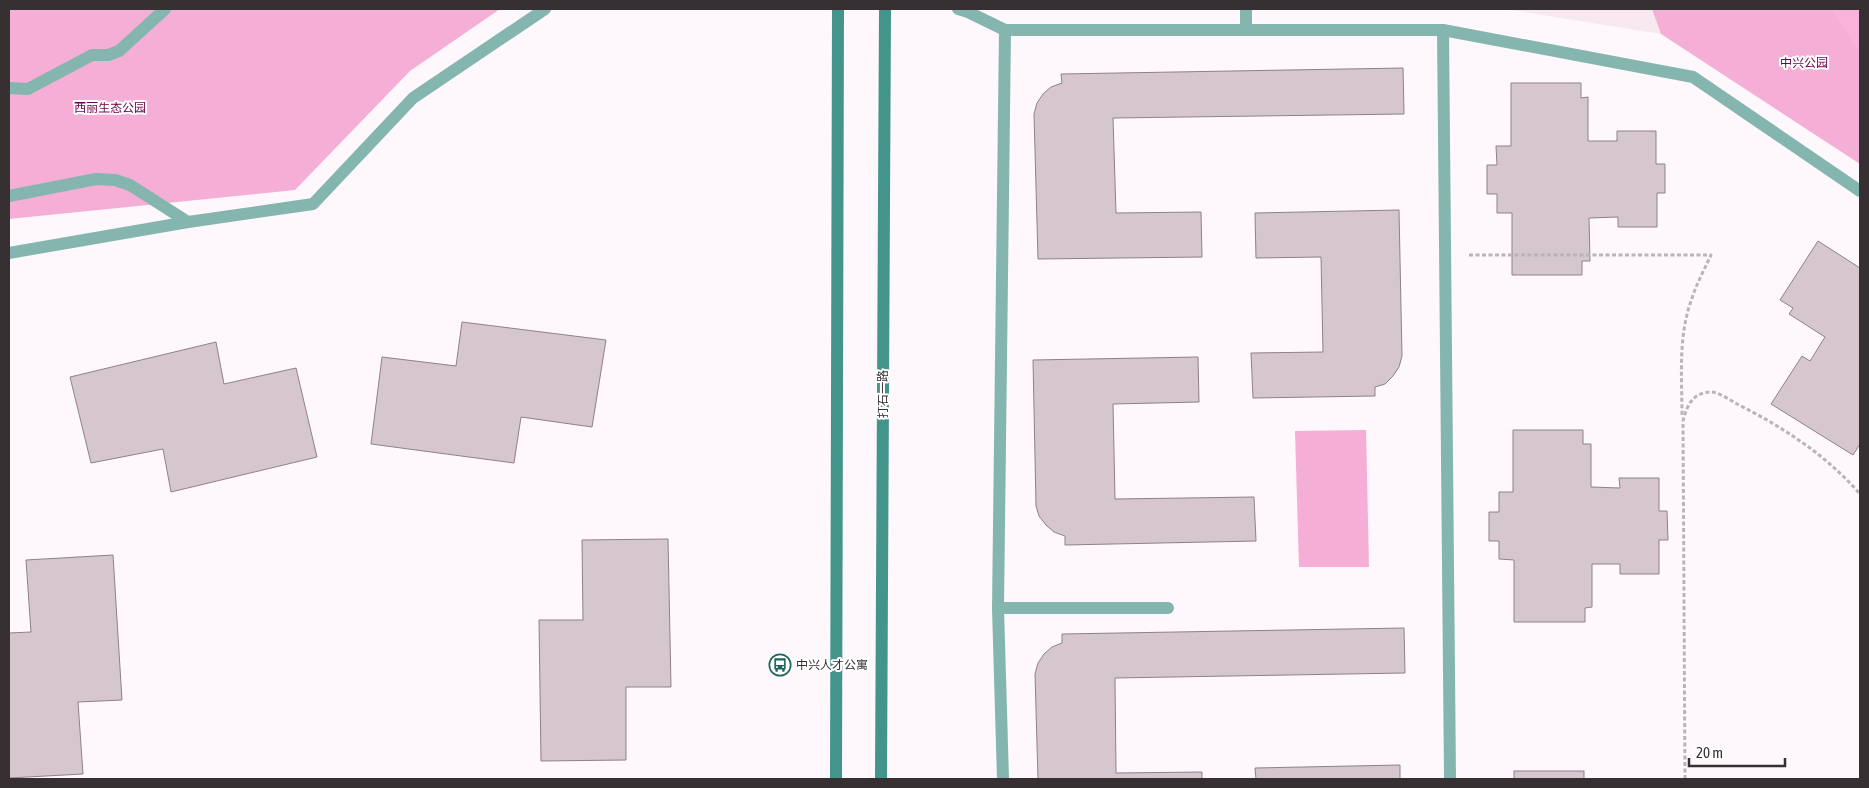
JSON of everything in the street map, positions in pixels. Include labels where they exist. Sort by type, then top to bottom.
[{"type":"main road","points":[[836,779],[838,9]]},
{"type":"main road","name":"打石一路","points":[[881,779],[885,9]]},
{"type":"street","points":[[9,88],[28,89],[92,55],[108,55],[119,51],[165,9]]},
{"type":"street","points":[[9,253],[188,222],[313,204],[413,98],[545,9]]},
{"type":"street","points":[[958,9],[1005,30],[1443,30],[1693,77],[1860,191]]},
{"type":"street","points":[[1246,9],[1246,30]]},
{"type":"street","points":[[1003,779],[998,608],[1005,30]]},
{"type":"street","points":[[1443,30],[1450,779]]},
{"type":"street","points":[[9,196],[96,179],[114,180],[130,185],[188,222]]},
{"type":"street","points":[[998,608],[1168,608]]},
{"type":"path","points":[[1445,255],[1712,255],[1691,301],[1684,325],[1681,350],[1684,779]]},
{"type":"path","points":[[1682,421],[1686,406],[1698,395],[1714,392],[1773,422],[1814,451],[1860,494]]},
{"type":"shaded area","points":[[1506,9],[1652,9],[1661,34]]},
{"type":"shaded area","points":[[1831,9],[1860,9],[1860,54]]},
{"type":"green space","name":"西丽生态公园","points":[[9,9],[500,9],[410,71],[295,190],[9,219]]},
{"type":"green space","name":"中兴公园","points":[[1652,9],[1860,9],[1860,164],[1661,34]]},
{"type":"green space","points":[[1366,430],[1369,567],[1299,567],[1295,431]]},
{"type":"building","points":[[1403,68],[1404,114],[1113,118],[1116,213],[1201,212],[1202,257],[1038,259],[1034,114],[1037,103],[1043,94],[1051,87],[1062,83],[1061,74]]},
{"type":"building","points":[[1511,83],[1581,83],[1581,98],[1588,97],[1588,141],[1617,141],[1617,131],[1656,131],[1656,164],[1665,164],[1665,193],[1657,193],[1657,227],[1618,227],[1618,217],[1589,218],[1590,261],[1582,261],[1582,275],[1512,275],[1512,213],[1497,213],[1497,194],[1487,194],[1487,165],[1497,165],[1496,146],[1511,146]]},
{"type":"building","points":[[1399,210],[1402,356],[1399,367],[1393,376],[1385,384],[1375,387],[1375,396],[1253,398],[1251,353],[1323,352],[1321,257],[1256,258],[1255,213]]},
{"type":"building","points":[[1818,241],[1860,268],[1860,444],[1853,455],[1771,404],[1802,356],[1810,361],[1825,337],[1789,314],[1793,308],[1780,300]]},
{"type":"building","points":[[462,322],[606,340],[592,427],[521,417],[514,463],[371,444],[382,357],[456,366]]},
{"type":"building","points":[[216,342],[224,384],[296,368],[317,457],[171,492],[163,449],[91,463],[70,377]]},
{"type":"building","points":[[1198,357],[1199,402],[1113,404],[1115,499],[1254,497],[1256,541],[1065,545],[1065,536],[1054,532],[1046,525],[1039,516],[1036,506],[1033,360]]},
{"type":"building","points":[[1513,430],[1583,430],[1583,444],[1591,444],[1591,487],[1620,488],[1619,478],[1659,478],[1659,511],[1667,511],[1668,540],[1659,540],[1659,574],[1620,574],[1620,564],[1592,564],[1592,607],[1585,608],[1585,622],[1514,622],[1514,560],[1499,559],[1499,541],[1489,541],[1489,512],[1499,512],[1499,492],[1513,492]]},
{"type":"building","points":[[668,539],[671,687],[626,687],[626,760],[541,761],[539,620],[583,620],[582,540]]},
{"type":"building","points":[[113,555],[122,700],[78,702],[83,774],[9,778],[9,633],[31,632],[26,560]]},
{"type":"building","points":[[1404,628],[1405,673],[1115,678],[1116,773],[1202,772],[1202,779],[1038,779],[1035,674],[1038,663],[1044,654],[1052,647],[1062,643],[1062,634]]},
{"type":"building","points":[[1400,765],[1400,779],[1256,779],[1255,768]]},
{"type":"building","points":[[1514,771],[1584,771],[1584,779],[1514,779]]},
{"type":"place","name":"中兴人才公寓","points":[[780,665]]}]
